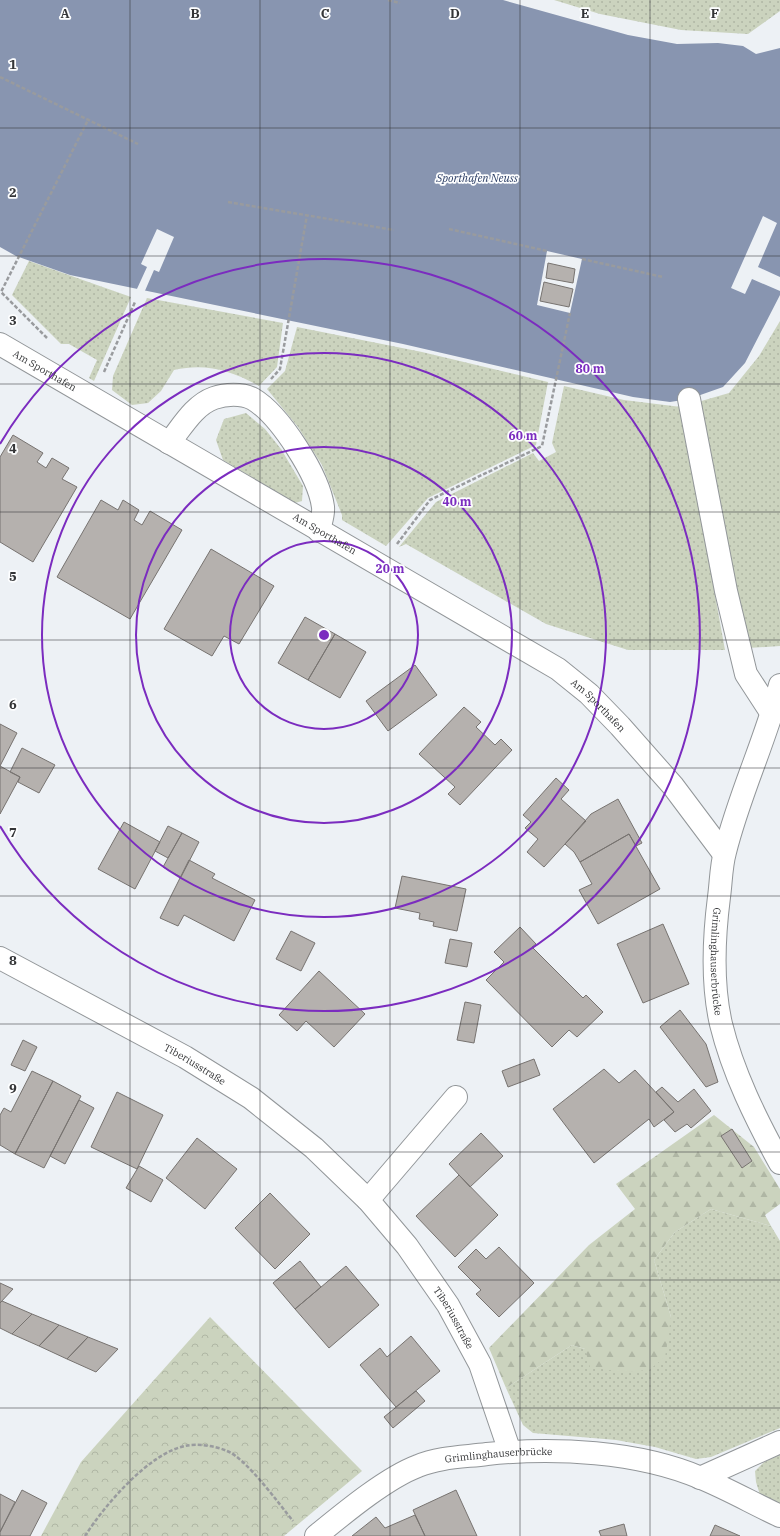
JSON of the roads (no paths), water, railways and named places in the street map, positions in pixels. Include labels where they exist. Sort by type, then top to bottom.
[{"type":"street","name":"Am Sporthafen","points":[[0,344],[380,567],[558,669],[589,694],[673,786],[724,854]]},
{"type":"street","points":[[169,443],[195,410],[213,398],[232,394],[252,398],[271,414],[291,437],[318,488],[323,508],[319,531]]},
{"type":"street","points":[[689,400],[726,591],[746,674],[772,714]]},
{"type":"street","name":"Grimlinghauserbrücke","points":[[780,685],[772,714],[737,812],[724,854],[715,927],[716,975],[721,1023],[735,1068],[754,1112],[780,1163]]},
{"type":"street","name":"Tiberiusstraße","points":[[0,958],[184,1057],[251,1098],[314,1148],[368,1200],[408,1246],[448,1305],[480,1364],[510,1452]]},
{"type":"street","points":[[368,1200],[456,1097]]},
{"type":"street","points":[[700,1478],[780,1442]]},
{"type":"street","name":"Grimlinghauserbrücke","points":[[316,1536],[393,1479],[418,1466],[448,1459],[510,1452],[556,1451],[609,1455],[652,1463],[700,1478],[780,1516]]},
{"type":"water","name":"Sporthafen Neuss","points":[[0,0],[503,0],[628,35],[677,44],[718,43],[743,46],[756,54],[780,48],[780,295],[745,363],[723,387],[689,399],[670,402],[633,397],[403,344],[70,275],[16,256],[0,247]]}]
